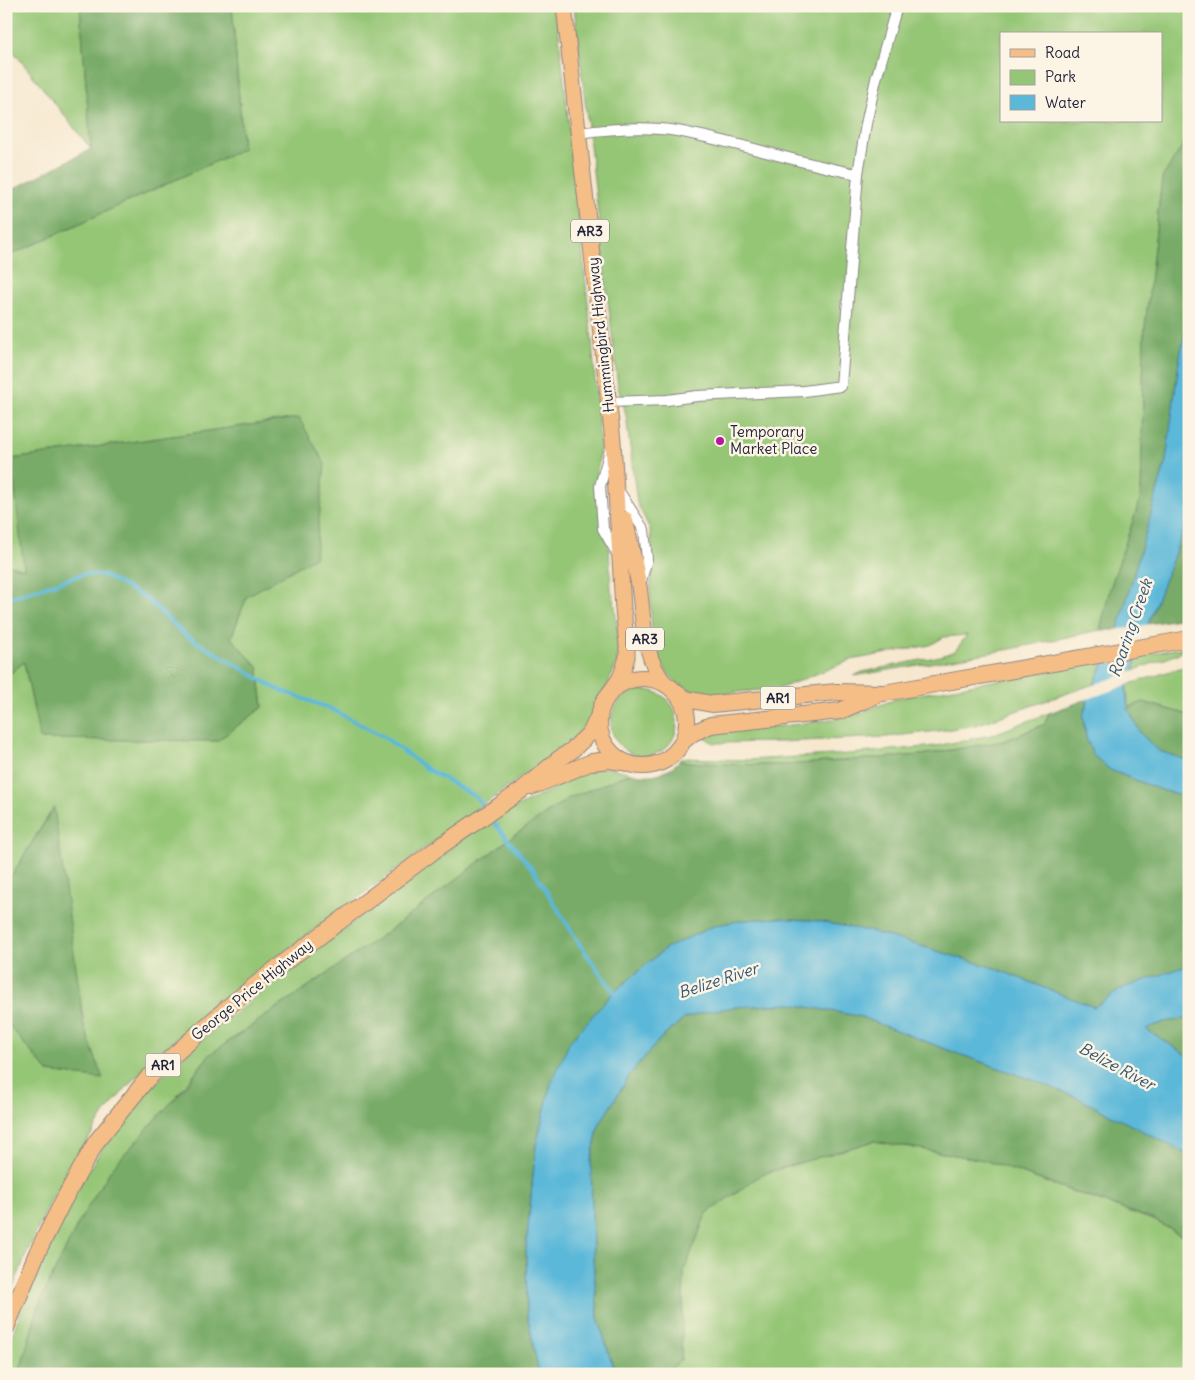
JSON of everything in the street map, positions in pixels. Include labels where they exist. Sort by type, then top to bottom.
[{"type":"highway","name":"AR1","points":[[670,689],[686,699],[712,704],[837,692],[884,693],[1189,639]]},
{"type":"highway","points":[[633,679],[652,679],[670,689],[686,712],[687,726],[683,741],[670,758],[655,765],[638,766],[623,762],[611,754],[603,742],[599,729],[599,715],[602,704],[610,692],[619,685],[633,679]]},
{"type":"highway","name":"AR1","points":[[683,741],[693,733],[711,725],[840,711],[884,693]]},
{"type":"highway","name":"George Price Highway","points":[[6,1328],[37,1253],[96,1142],[147,1079],[273,970],[435,850],[522,790],[585,739],[599,715]]},
{"type":"highway","name":"George Price Highway","points":[[522,790],[592,762],[609,760],[623,762]]},
{"type":"main road","name":"Hummingbird Highway","points":[[564,6],[613,448],[627,657],[620,678],[610,692]]},
{"type":"main road","name":"Hummingbird Highway","points":[[613,448],[639,588],[646,646],[655,670],[670,689]]},
{"type":"street","points":[[609,402],[804,391],[841,386],[858,174],[872,97],[897,6]]},
{"type":"street","points":[[578,133],[623,128],[676,130],[824,168],[858,174]]},
{"type":"green space","points":[[6,6],[80,6],[91,149],[6,42]]},
{"type":"green space","points":[[80,6],[232,6],[243,149],[6,257],[6,193],[91,149]]},
{"type":"green space","points":[[232,6],[556,6],[592,340],[600,445],[596,485],[609,549],[611,591],[614,598],[619,646],[617,663],[589,722],[575,737],[338,913],[247,978],[169,1045],[131,1082],[104,1114],[52,1198],[6,1305],[6,1022],[48,1072],[102,1078],[84,1026],[53,808],[6,885],[6,677],[24,662],[40,739],[217,741],[263,707],[258,667],[231,638],[247,596],[315,557],[299,418],[11,459],[6,431],[6,257],[243,149]]},
{"type":"green space","points":[[574,6],[1189,6],[1189,136],[1162,178],[1144,336],[1141,497],[1110,589],[1100,630],[1011,649],[854,676],[862,672],[941,656],[955,651],[967,635],[944,637],[930,645],[851,660],[781,688],[717,694],[692,691],[677,683],[668,674],[656,653],[652,641],[650,591],[653,563],[650,529],[637,503],[626,414],[618,387]]},
{"type":"green space","points":[[1189,136],[1189,314],[1179,361],[1166,461],[1118,630],[1100,630],[1110,589],[1141,497],[1144,336],[1162,178]]},
{"type":"green space","points":[[299,418],[325,464],[315,557],[247,596],[231,638],[258,667],[263,707],[217,741],[40,739],[24,662],[6,677],[6,564],[24,569],[11,459]]},
{"type":"green space","points":[[15,480],[24,569],[6,564],[6,482]]},
{"type":"green space","points":[[1189,511],[1189,617],[1148,624],[1183,532]]},
{"type":"green space","points":[[1189,646],[1189,648],[1170,657],[1132,671],[1139,656]]},
{"type":"green space","points":[[1104,661],[1094,684],[976,725],[886,737],[780,742],[714,743],[704,737],[715,732],[742,728],[784,726],[852,716],[898,698]]},
{"type":"green space","points":[[1189,665],[1189,715],[1143,702],[1128,708],[1127,685]]},
{"type":"green space","points":[[644,690],[657,693],[667,700],[674,710],[677,723],[674,736],[667,746],[657,753],[644,756],[631,753],[621,746],[614,736],[611,723],[614,710],[621,700],[631,693]]},
{"type":"green space","points":[[1088,699],[1083,716],[1086,738],[1093,755],[1110,770],[1161,790],[1189,797],[1189,965],[1123,988],[1094,1007],[991,967],[873,932],[818,921],[780,918],[745,920],[716,925],[666,948],[614,992],[601,1006],[551,1084],[536,1146],[526,1248],[527,1313],[539,1374],[19,1374],[40,1301],[81,1218],[112,1168],[186,1086],[209,1055],[390,930],[509,839],[569,798],[631,773],[651,775],[663,772],[679,761],[715,764],[785,765],[921,755],[1004,741],[1045,724],[1049,713]]},
{"type":"green space","points":[[1143,702],[1189,715],[1189,761],[1159,751],[1141,734],[1128,708]]},
{"type":"green space","points":[[1049,713],[1045,724],[1004,741],[921,755],[785,765],[715,764],[679,761],[681,758],[748,760],[850,754],[936,746],[991,735]]},
{"type":"green space","points":[[607,767],[631,773],[569,798],[509,839],[390,930],[209,1055],[81,1218],[40,1301],[19,1374],[6,1374],[9,1347],[17,1320],[64,1214],[105,1144],[136,1104],[157,1082],[201,1041],[248,1002],[465,837],[497,817],[579,775]]},
{"type":"green space","points":[[54,807],[84,1026],[103,1079],[48,1072],[6,1022],[6,885]]},
{"type":"green space","points":[[791,1004],[858,1016],[1033,1080],[1078,1098],[1189,1155],[1189,1240],[1155,1220],[984,1160],[874,1141],[762,1174],[706,1214],[684,1271],[681,1360],[665,1374],[615,1374],[598,1318],[593,1259],[591,1162],[599,1125],[631,1073],[660,1039],[685,1018],[709,1011],[735,1007]]},
{"type":"green space","points":[[1189,1018],[1189,1057],[1145,1029],[1164,1022]]},
{"type":"green space","points":[[874,1141],[984,1160],[1155,1221],[1189,1240],[1189,1374],[665,1374],[681,1360],[684,1271],[706,1214],[762,1174]]},
{"type":"water","name":"Roaring Creek","points":[[1189,314],[1189,511],[1126,691],[1128,708],[1141,734],[1159,751],[1189,761],[1189,797],[1161,790],[1110,770],[1093,755],[1086,738],[1083,716],[1088,699],[1118,630],[1166,461],[1179,361]]},
{"type":"water","name":"Belize River","points":[[780,918],[818,921],[873,932],[991,967],[1094,1007],[1123,988],[1189,965],[1189,1018],[1164,1022],[1146,1029],[1189,1057],[1189,1155],[1078,1098],[858,1016],[791,1004],[735,1007],[709,1011],[685,1018],[660,1039],[631,1073],[599,1125],[591,1161],[593,1259],[598,1318],[615,1374],[539,1374],[527,1313],[526,1248],[536,1146],[551,1084],[570,1041],[614,992],[666,948],[716,925],[745,920]]},
{"type":"pier","points":[[1150,624],[1142,655],[1101,662],[1115,630]]},
{"type":"pier","points":[[1135,670],[1130,684],[1085,700],[1091,686]]},
{"type":"waterway","points":[[6,599],[84,574],[103,575],[146,598],[185,635],[277,689],[329,708],[384,737],[427,769],[476,797],[481,804]]},
{"type":"waterway","points":[[495,824],[534,871],[580,945],[616,995]]},
{"type":"place","name":"Temporary Market Place","points":[[720,441]]}]
